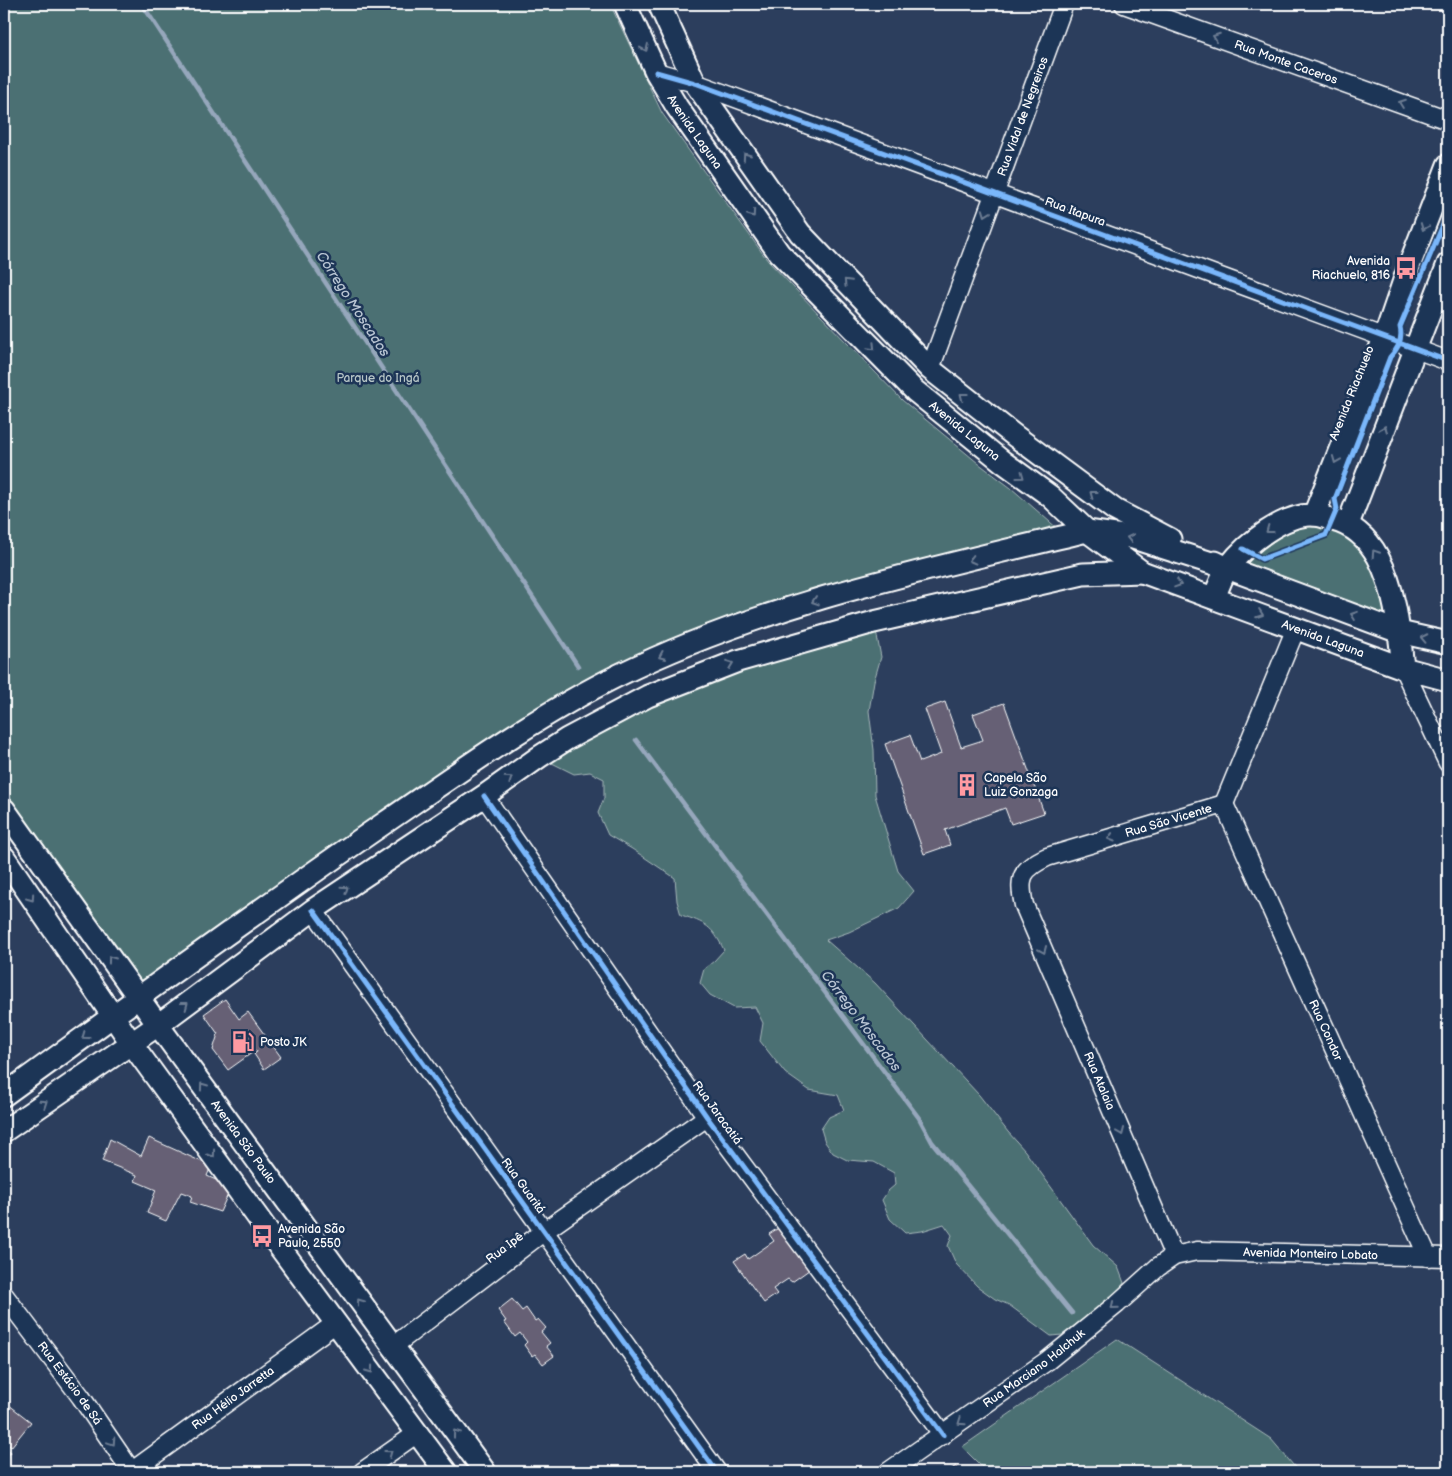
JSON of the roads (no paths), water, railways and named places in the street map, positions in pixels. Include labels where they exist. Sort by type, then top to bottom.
[{"type":"main road","name":"Avenida Laguna","points":[[625,4],[656,72],[677,107],[779,252],[914,390],[1003,462],[1050,496],[1087,531],[1142,572],[1403,668],[1448,680]]},
{"type":"main road","points":[[659,4],[695,83],[800,233],[930,369],[1015,436],[1115,510],[1227,568]]},
{"type":"main road","name":"Avenida Riachuelo","points":[[1314,515],[1385,336],[1409,266],[1448,165]]},
{"type":"main road","points":[[1348,524],[1448,264]]},
{"type":"main road","points":[[1214,597],[1227,568],[1243,550],[1276,525],[1295,517],[1314,515],[1348,524],[1361,534],[1378,556],[1396,612],[1403,668]]},
{"type":"main road","points":[[4,1095],[319,868],[547,714],[619,675],[715,634],[831,596],[1087,531],[1130,537],[1227,568],[1399,632],[1448,643]]},
{"type":"main road","points":[[4,1131],[132,1044],[313,910],[567,739],[640,700],[738,661],[874,622],[1083,574],[1142,572]]},
{"type":"main road","name":"Avenida São Paulo","points":[[4,809],[158,1025],[485,1472]]},
{"type":"main road","points":[[4,858],[132,1044],[416,1434],[446,1472]]},
{"type":"street","name":"Rua Vidal de Negreiros","points":[[930,369],[1064,4]]},
{"type":"street","name":"Rua Monte Caceros","points":[[1124,4],[1448,120]]},
{"type":"street","name":"Rua Itapura","points":[[656,72],[695,83],[1448,360]]},
{"type":"street","name":"Rua São Vicente","points":[[1024,905],[1021,883],[1024,873],[1032,864],[1047,857],[1224,804],[1296,628]]},
{"type":"street","points":[[1403,668],[1448,763]]},
{"type":"street","name":"Rua Jaracatiá","points":[[484,796],[707,1117],[943,1435]]},
{"type":"street","name":"Rua Condor","points":[[1224,804],[1428,1256]]},
{"type":"street","name":"Rua Atalaia","points":[[1024,905],[1174,1256]]},
{"type":"street","name":"Rua Guaritá","points":[[313,910],[717,1472]]},
{"type":"street","name":"Rua Ipê","points":[[392,1347],[543,1232],[707,1117]]},
{"type":"street","name":"Avenida Monteiro Lobato","points":[[1174,1256],[1197,1251],[1448,1257]]},
{"type":"street","name":"Rua Marciano Halchuk","points":[[888,1472],[1062,1350],[1158,1267],[1174,1256]]},
{"type":"street","name":"Rua Estácio de Sá","points":[[4,1295],[81,1397],[132,1472]]},
{"type":"street","name":"Rua Hélio Jarretta","points":[[132,1472],[336,1323]]},
{"type":"street","points":[[362,1472],[416,1434]]},
{"type":"waterway","name":"Córrego Moscados","points":[[142,4],[578,666]]},
{"type":"waterway","name":"Córrego Moscados","points":[[636,740],[919,1118],[932,1142],[1072,1313]]},
{"type":"place","name":"Avenida Riachuelo, 816","points":[[1406,268]]},
{"type":"place","name":"Capela São Luiz Gonzaga","points":[[967,785]]},
{"type":"place","name":"Posto JK","points":[[243,1042]]},
{"type":"place","name":"Avenida São Paulo, 2550","points":[[262,1236]]},
{"type":"park label","name":"Parque do Ingá","points":[[378,378]]}]
